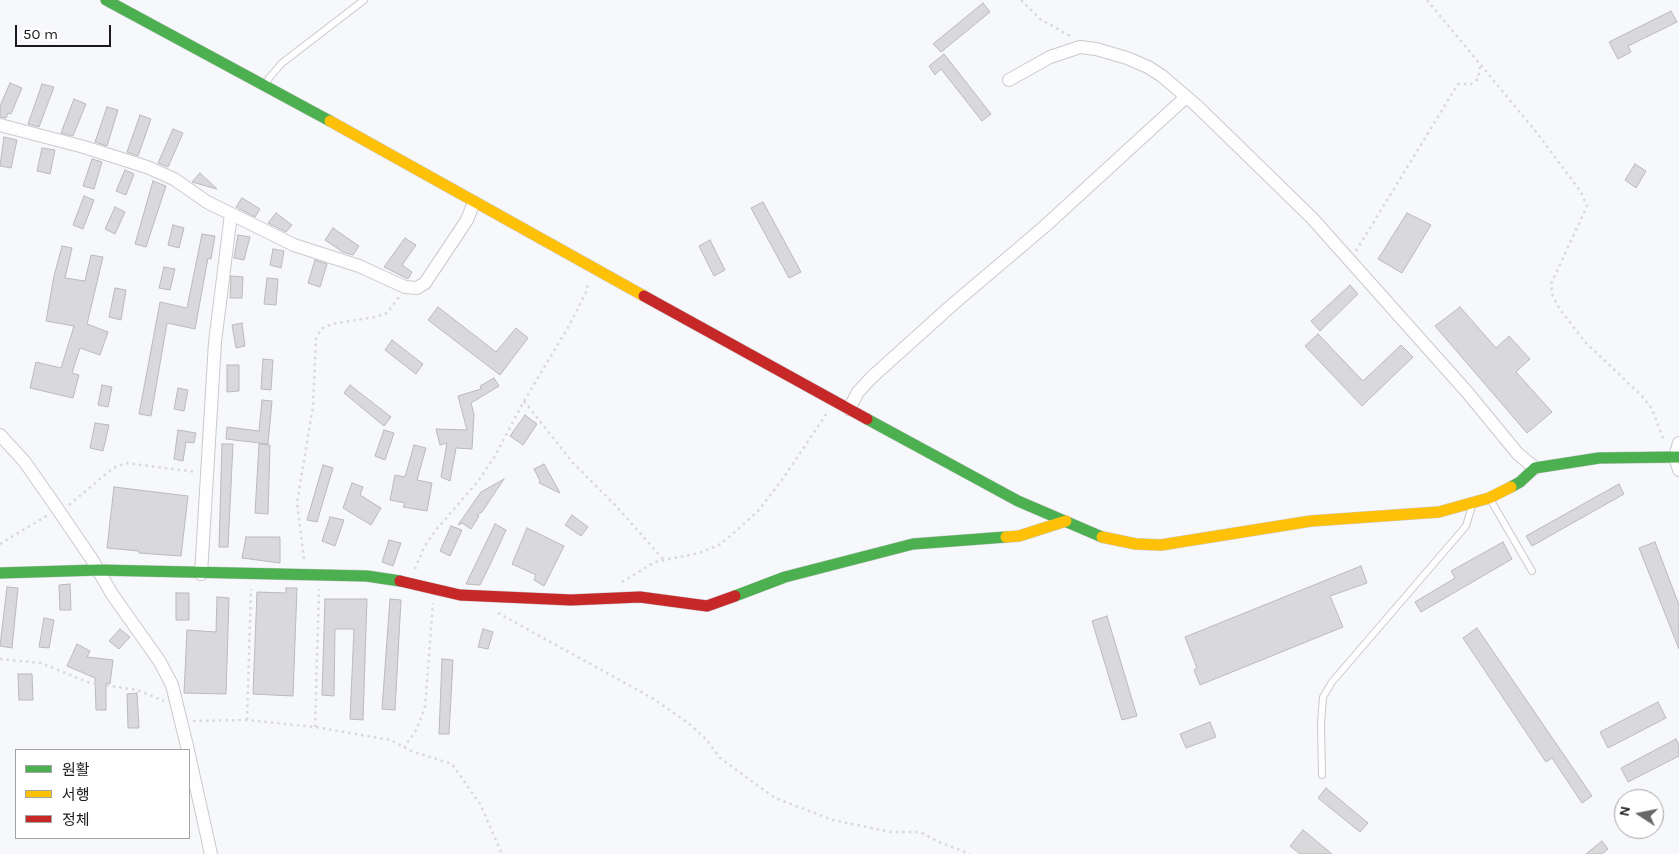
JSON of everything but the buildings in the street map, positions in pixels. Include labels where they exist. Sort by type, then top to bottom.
[{"type":"street","points":[[106,0],[266,86],[585,264],[1018,501],[1121,542],[1161,545],[1311,522],[1439,512],[1489,498],[1520,482],[1535,468],[1599,458],[1677,457]]},
{"type":"street","points":[[1010,80],[1050,57],[1080,47],[1096,48],[1148,67],[1186,97],[1312,218],[1467,392],[1518,454],[1535,468]]},
{"type":"street","points":[[848,409],[858,392],[872,377],[952,305],[1044,227],[1186,97]]},
{"type":"street","points":[[0,125],[74,144],[147,167],[174,179],[207,202],[294,245],[359,266],[405,287],[417,288],[425,283],[467,220],[474,202]]},
{"type":"street","points":[[201,574],[216,342],[231,214]]},
{"type":"street","points":[[0,435],[24,461],[98,570],[112,594],[160,662],[172,685],[188,749]]},
{"type":"street","points":[[1679,443],[1677,457],[1679,470]]},
{"type":"street","points":[[0,573],[98,570],[201,574],[305,573],[368,576],[410,582],[434,590],[478,596],[572,600],[640,597],[699,605],[715,605],[779,579],[899,547],[928,542],[1019,536],[1066,521]]},
{"type":"street","points":[[190,760],[211,854]]},
{"type":"lane","points":[[266,86],[269,78],[282,63],[364,0]]},
{"type":"lane","points":[[1489,498],[1532,571]]},
{"type":"lane","points":[[1322,775],[1321,724],[1323,697],[1332,682],[1466,526],[1473,503]]},
{"type":"path","points":[[1021,0],[1040,19],[1054,28],[1096,48]]},
{"type":"path","points":[[1427,0],[1480,66],[1538,133],[1581,192],[1586,206],[1551,284],[1555,302],[1585,342],[1642,396],[1652,410],[1664,441],[1677,457]]},
{"type":"path","points":[[1351,261],[1458,84],[1471,84],[1478,79],[1480,66]]},
{"type":"path","points":[[410,582],[424,547],[495,456],[524,401],[569,326],[586,292],[588,281],[585,264]]},
{"type":"path","points":[[305,573],[297,503],[313,406],[316,339],[321,329],[332,324],[375,317],[387,313],[405,287]]},
{"type":"path","points":[[524,401],[573,464],[616,506],[663,558]]},
{"type":"path","points":[[602,598],[622,582],[663,558],[699,553],[719,545],[735,532],[758,511],[782,480],[835,401]]},
{"type":"path","points":[[0,544],[74,501],[114,468],[126,463],[208,474]]},
{"type":"path","points":[[248,720],[251,574]]},
{"type":"path","points":[[315,727],[319,574]]},
{"type":"path","points":[[404,748],[416,730],[425,708],[434,590]]},
{"type":"path","points":[[494,611],[654,699],[688,723],[706,739],[720,758],[775,798],[833,820],[891,832],[920,832],[939,842],[970,854]]},
{"type":"path","points":[[0,659],[41,662],[90,683],[137,690],[178,706]]},
{"type":"path","points":[[182,725],[215,720],[248,720],[315,727],[391,740],[404,748],[433,760],[452,764],[480,804],[502,854]]},
{"type":"traffic: fast","points":[[106,0],[330,121]]},
{"type":"traffic: fast","points":[[867,419],[1018,501],[1102,537]]},
{"type":"traffic: fast","points":[[1511,487],[1520,482],[1535,468],[1599,458],[1679,457]]},
{"type":"traffic: fast","points":[[735,596],[785,577],[913,544],[1006,537]]},
{"type":"traffic: fast","points":[[0,573],[98,570],[367,576],[400,581]]},
{"type":"traffic: slow","points":[[330,121],[644,296]]},
{"type":"traffic: slow","points":[[1102,537],[1136,544],[1161,545],[1311,521],[1439,512],[1489,498],[1511,487]]},
{"type":"traffic: slow","points":[[1006,537],[1019,536],[1066,521]]},
{"type":"traffic: jam","points":[[644,296],[867,419]]},
{"type":"traffic: jam","points":[[400,581],[460,595],[571,600],[640,597],[707,606],[735,596]]}]
